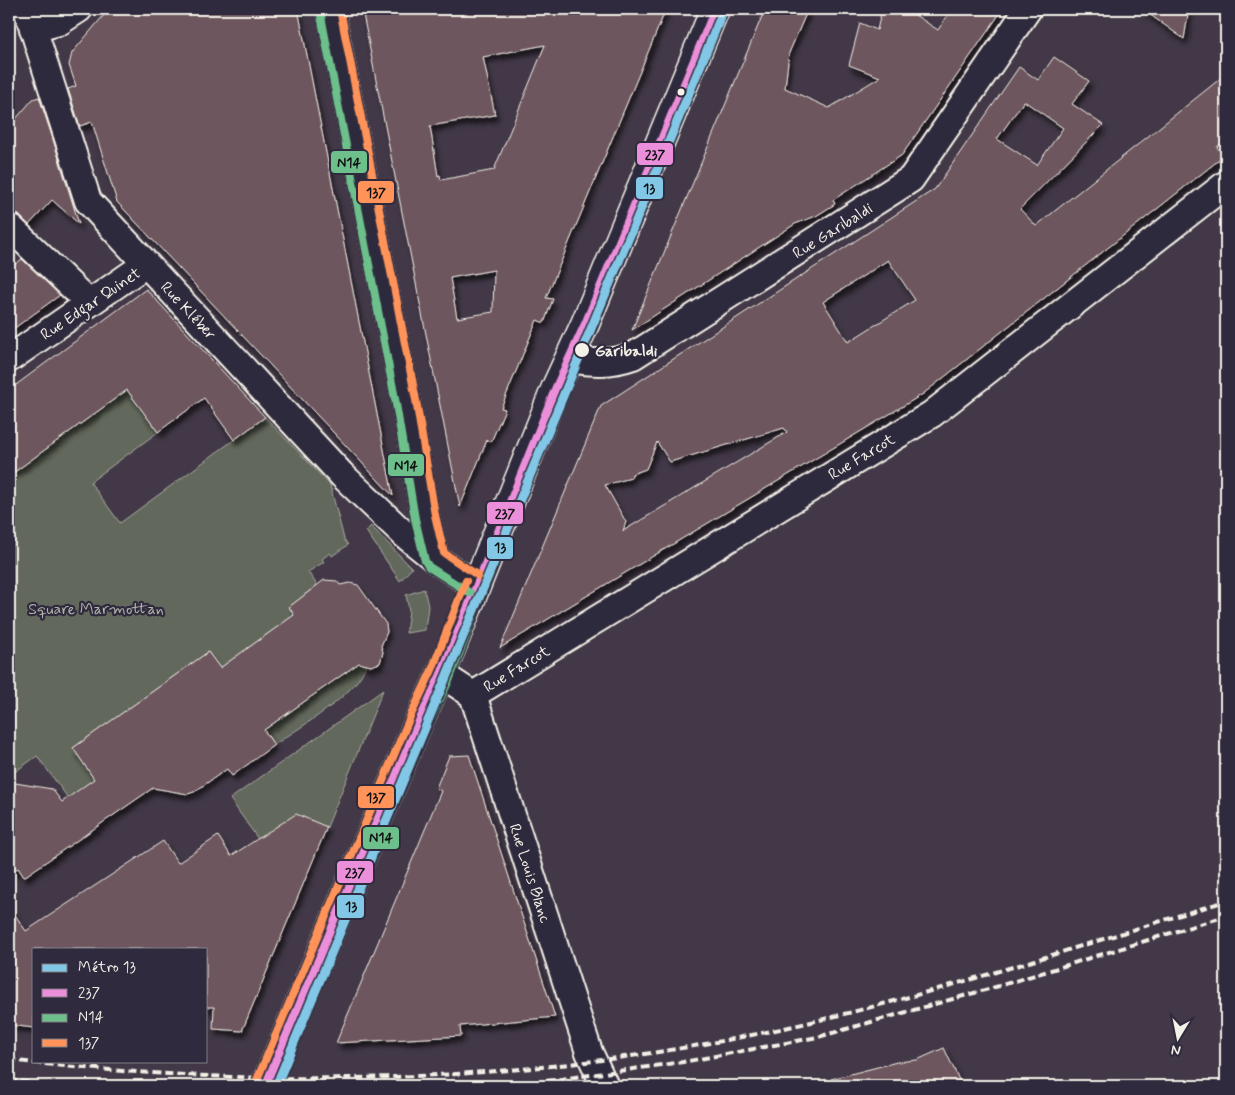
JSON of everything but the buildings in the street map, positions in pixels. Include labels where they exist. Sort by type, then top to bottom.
[{"type":"main road","points":[[330,9],[404,392],[425,517],[435,559],[475,585]]},
{"type":"main road","points":[[265,1086],[419,720],[441,674],[475,585],[556,387],[570,359],[715,9]]},
{"type":"street","points":[[30,19],[59,22],[79,9]]},
{"type":"street","name":"Rue Garibaldi","points":[[570,359],[598,364],[617,362],[633,356],[912,179],[1028,9]]},
{"type":"street","name":"Rue Kléber","points":[[30,19],[88,202],[342,475],[405,535],[435,559]]},
{"type":"street","name":"Rue Farcot","points":[[473,695],[932,414],[1226,184]]},
{"type":"street","points":[[9,226],[89,303]]},
{"type":"street","name":"Rue Edgar Quinet","points":[[9,359],[146,264]]},
{"type":"street","points":[[441,674],[473,695]]},
{"type":"street","name":"Rue Louis Blanc","points":[[473,695],[589,1052],[605,1086]]},
{"type":"green space","name":"Square Marmottan","points":[[127,390],[158,432],[90,482],[120,523],[265,417],[330,485],[344,539],[348,545],[332,556],[330,553],[322,559],[324,562],[308,572],[317,585],[289,607],[294,615],[220,668],[208,652],[73,748],[98,784],[80,814],[37,756],[9,776],[9,476]]},
{"type":"green space","points":[[371,526],[412,568],[400,581],[366,531]]},
{"type":"green space","points":[[424,589],[428,606],[425,630],[406,633],[409,610],[406,595]]},
{"type":"green space","points":[[362,661],[366,665],[361,676],[340,699],[274,745],[264,730]]},
{"type":"green space","points":[[383,690],[327,827],[258,839],[230,799]]},
{"type":"railway","points":[[9,1060],[104,1070],[200,1076],[296,1078],[391,1077],[487,1072],[582,1063],[677,1049],[829,1018],[1000,971],[1226,901]]},
{"type":"railway","points":[[511,1086],[683,1062],[818,1037],[999,986],[1226,916]]},
{"type":"railway","points":[[9,1080],[55,1086]]},
{"type":"metro line","name":"13","points":[[276,1086],[724,9]]},
{"type":"transit line","name":"137","points":[[340,9],[416,400],[435,515],[444,553],[480,577]]},
{"type":"transit line","name":"237","points":[[265,1086],[419,721],[441,674],[556,387],[585,324],[715,9]]},
{"type":"transit line","name":"N14","points":[[320,11],[396,404],[415,519],[425,561],[429,567],[470,593]]},
{"type":"transit line","name":"137","points":[[256,1082],[410,717],[432,670],[466,581]]},
{"type":"transit line","name":"N14","points":[[276,1086],[428,725],[450,678],[484,589]]},
{"type":"place","name":"Garibaldi","points":[[582,350]]}]
